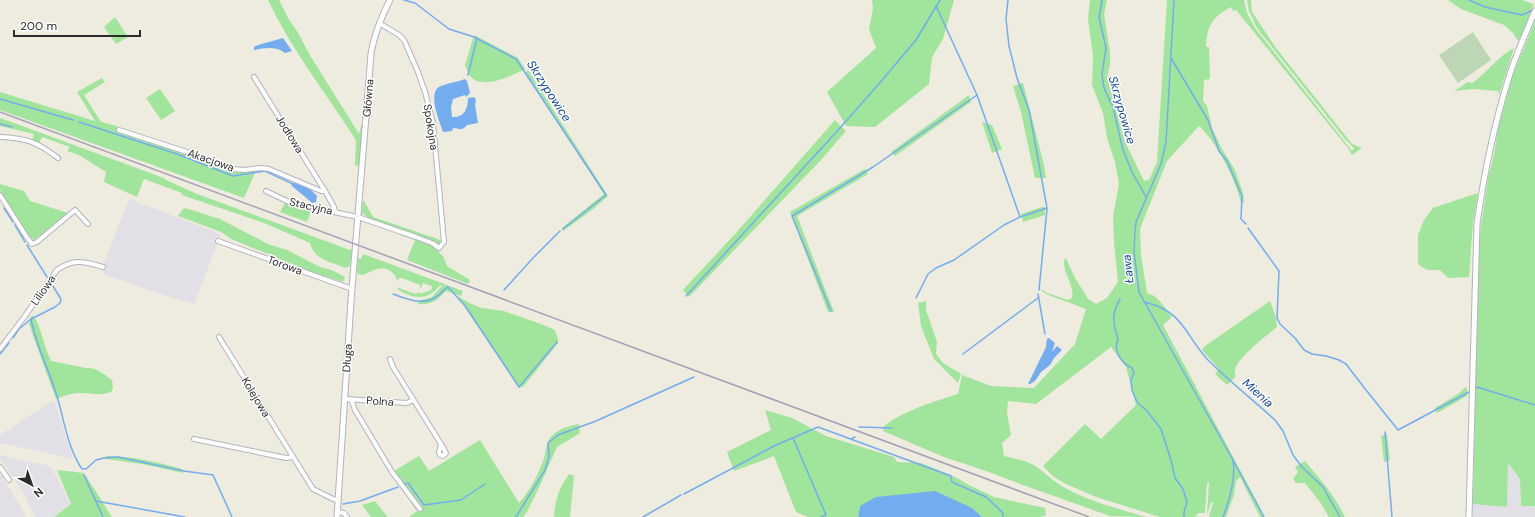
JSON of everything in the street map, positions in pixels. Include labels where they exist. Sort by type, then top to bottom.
[{"type":"street","name":"Główna","points":[[360,199],[371,54],[375,34],[390,0]]},
{"type":"street","points":[[1469,517],[1471,394],[1477,224],[1483,180],[1495,126],[1509,76],[1534,12]]},
{"type":"street","name":"Spokojna","points":[[379,23],[399,35],[404,40],[418,72],[426,96],[433,123],[444,242],[439,248]]},
{"type":"street","name":"Jodłowa","points":[[254,77],[325,191],[334,207],[335,212]]},
{"type":"street","name":"Akacjowa","points":[[119,130],[190,153],[233,169],[269,169],[321,191],[325,191]]},
{"type":"street","points":[[0,137],[36,143],[44,147],[58,158]]},
{"type":"street","name":"Stacyjna","points":[[266,191],[291,203],[358,217],[432,243],[439,248]]},
{"type":"street","points":[[0,195],[32,244],[37,242],[75,210],[88,224]]},
{"type":"street","name":"Długa","points":[[338,514],[352,289],[360,199]]},
{"type":"street","name":"Torowa","points":[[218,241],[352,289]]},
{"type":"street","name":"Liliowa","points":[[0,349],[58,270],[63,266],[84,262],[103,267]]},
{"type":"street","name":"Kolejowa","points":[[219,337],[313,489],[333,499],[339,500]]},
{"type":"street","name":"Polna","points":[[390,359],[393,367],[441,444]]},
{"type":"street","name":"Polna","points":[[345,399],[407,403],[413,400]]},
{"type":"street","points":[[351,399],[355,410],[392,472],[420,509]]},
{"type":"street","points":[[194,439],[286,458],[293,457]]},
{"type":"street","points":[[0,467],[9,480]]},
{"type":"street","points":[[338,514],[344,513],[347,517]]},
{"type":"shaded area","points":[[129,199],[221,234],[194,304],[151,291],[104,274],[102,269]]},
{"type":"shaded area","points":[[54,400],[73,459],[0,443],[0,435]]},
{"type":"shaded area","points":[[0,455],[50,466],[70,504],[53,517],[36,517],[26,497],[0,458]]},
{"type":"shaded area","points":[[1508,462],[1520,479],[1521,506],[1535,506],[1535,517],[1473,517],[1473,504],[1507,507]]},
{"type":"shaded area","points":[[0,474],[26,516],[0,517]]},
{"type":"green space","points":[[268,0],[279,0],[311,57],[359,134],[361,126],[363,125],[360,165],[355,166],[356,141],[354,137],[287,36]]},
{"type":"green space","points":[[872,0],[954,0],[943,39],[932,57],[929,84],[875,127],[846,126],[827,92],[876,48],[869,29],[873,8]]},
{"type":"green space","points":[[1090,0],[1107,0],[1104,14],[1110,52],[1110,64],[1107,78],[1125,142],[1144,181],[1149,180],[1157,162],[1167,0],[1244,0],[1247,13],[1255,28],[1352,151],[1354,148],[1345,139],[1257,28],[1249,11],[1247,0],[1251,0],[1252,12],[1276,48],[1352,144],[1362,148],[1352,155],[1348,148],[1236,10],[1233,11],[1231,7],[1215,19],[1209,28],[1208,33],[1206,47],[1209,47],[1210,79],[1204,80],[1203,101],[1207,106],[1212,128],[1222,149],[1235,170],[1243,193],[1244,202],[1241,203],[1235,183],[1218,151],[1212,141],[1199,126],[1167,161],[1140,229],[1141,255],[1147,293],[1155,296],[1172,317],[1163,325],[1265,517],[1260,517],[1240,477],[1236,481],[1234,495],[1226,517],[1209,517],[1213,503],[1211,502],[1207,515],[1209,482],[1207,483],[1205,513],[1198,513],[1195,517],[1160,517],[1096,497],[1066,484],[1054,477],[1043,466],[1085,424],[1101,439],[1136,405],[1126,367],[1111,347],[1036,404],[1008,401],[1007,413],[1011,435],[1002,443],[1004,456],[1034,465],[1061,486],[1075,493],[1105,505],[1146,517],[1110,516],[944,457],[883,431],[884,426],[901,415],[929,403],[958,394],[962,375],[991,386],[1034,388],[1075,344],[1086,309],[1046,294],[1041,290],[1068,300],[1072,298],[1072,289],[1064,265],[1064,260],[1066,258],[1074,276],[1088,299],[1096,304],[1107,298],[1118,282],[1113,216],[1119,184],[1115,162],[1107,138],[1103,113],[1092,85],[1093,56],[1088,19]]},
{"type":"green space","points":[[1448,0],[1522,0],[1534,4],[1520,39],[1517,40],[1513,33],[1504,25],[1461,9]]},
{"type":"green space","points":[[115,17],[128,37],[116,44],[104,27]]},
{"type":"green space","points":[[1535,21],[1535,506],[1521,506],[1520,479],[1508,463],[1507,507],[1473,504],[1478,256],[1481,226],[1488,179],[1499,124],[1513,75]]},
{"type":"green space","points":[[1473,32],[1491,60],[1458,83],[1439,55]]},
{"type":"green space","points":[[474,35],[518,58],[525,69],[513,75],[490,82],[476,81],[470,76],[465,66]]},
{"type":"green space","points":[[1514,48],[1499,95],[1498,91],[1473,89],[1454,91],[1468,82],[1472,83],[1503,55]]},
{"type":"green space","points":[[528,70],[608,196],[592,210],[563,231],[562,228],[604,194],[525,73]]},
{"type":"green space","points":[[102,78],[105,82],[84,95],[101,122],[117,126],[116,130],[237,172],[256,170],[244,198],[0,110],[0,92],[95,121],[77,92]]},
{"type":"green space","points":[[1023,83],[1046,178],[1035,178],[1021,112],[1013,86]]},
{"type":"green space","points":[[160,89],[175,111],[161,120],[146,98]]},
{"type":"green space","points":[[969,95],[971,102],[895,156],[891,152]]},
{"type":"green space","points":[[0,118],[164,178],[197,194],[350,250],[352,248],[350,266],[346,268],[324,260],[315,253],[310,243],[264,223],[182,195],[182,193],[144,179],[137,197],[104,182],[106,172],[79,155],[67,151],[70,147],[42,137],[39,143],[32,140],[34,134],[0,126]]},
{"type":"green space","points":[[835,120],[846,131],[821,160],[689,297],[683,290],[735,234]]},
{"type":"green space","points":[[982,122],[992,125],[1002,149],[992,153]]},
{"type":"green space","points":[[865,169],[868,174],[797,216],[834,312],[828,312],[790,212]]},
{"type":"green space","points":[[0,184],[24,191],[30,201],[68,213],[34,240],[30,237],[0,190]]},
{"type":"green space","points":[[1478,193],[1473,222],[1469,277],[1448,278],[1440,270],[1428,270],[1420,266],[1418,262],[1418,235],[1424,220],[1433,208]]},
{"type":"green space","points":[[363,201],[373,217],[438,239],[442,242],[439,246],[369,218],[362,213]]},
{"type":"green space","points":[[285,203],[312,209],[307,222],[280,212]]},
{"type":"green space","points":[[1045,207],[1045,215],[1023,222],[1021,214]]},
{"type":"green space","points":[[185,208],[220,219],[268,244],[287,250],[318,266],[334,271],[345,277],[343,282],[312,272],[231,239],[221,232],[178,216]]},
{"type":"green space","points":[[399,232],[431,245],[443,256],[447,266],[470,280],[468,284],[407,260],[415,240],[398,234]]},
{"type":"green space","points":[[363,254],[463,291],[461,296],[446,291],[434,301],[427,304],[418,304],[419,301],[432,297],[442,286],[440,285],[429,295],[421,297],[406,294],[396,287],[416,294],[419,292],[420,294],[431,290],[432,286],[423,283],[420,289],[420,285],[402,278],[399,278],[398,281],[393,273],[389,270],[381,268],[363,275],[358,274],[358,258],[361,259]]},
{"type":"green space","points":[[458,296],[469,303],[482,308],[504,311],[555,330],[558,343],[524,386],[519,388]]},
{"type":"green space","points":[[926,301],[926,310],[937,342],[936,354],[943,363],[961,374],[958,383],[934,359],[921,326],[918,303]]},
{"type":"green space","points":[[1270,301],[1276,318],[1277,327],[1243,357],[1235,368],[1236,376],[1227,385],[1215,374],[1219,369],[1202,350],[1205,346]]},
{"type":"green space","points":[[31,316],[34,316],[37,321],[51,361],[100,371],[112,380],[113,388],[111,392],[99,394],[80,393],[56,399],[32,333],[29,323]]},
{"type":"green space","points":[[1466,387],[1467,396],[1437,413],[1435,408],[1458,394]]},
{"type":"green space","points":[[765,410],[792,418],[826,436],[894,457],[897,462],[921,463],[953,476],[994,497],[1045,508],[1046,515],[1040,517],[982,517],[972,508],[860,506],[858,517],[808,517],[796,512],[774,456],[734,471],[727,452],[771,430]]},
{"type":"green space","points":[[579,424],[580,433],[557,447],[527,512],[523,517],[409,517],[417,511],[392,475],[394,471],[419,456],[429,471],[480,440],[519,503],[537,476],[548,442],[553,434],[561,429]]},
{"type":"green space","points":[[1387,434],[1390,460],[1384,462],[1381,436]]},
{"type":"green space","points":[[106,456],[135,458],[154,462],[182,469],[183,473],[142,464],[106,459]]},
{"type":"green space","points":[[1305,461],[1332,495],[1345,517],[1329,517],[1320,502],[1305,483],[1296,483],[1293,479],[1298,472],[1295,467]]},
{"type":"green space","points":[[57,470],[84,473],[112,517],[54,517],[71,504]]},
{"type":"green space","points":[[569,474],[574,476],[570,517],[554,517],[558,494]]},
{"type":"green space","points":[[375,501],[388,517],[371,517],[362,505]]},
{"type":"water","points":[[283,38],[292,51],[285,53],[278,49],[270,48],[254,50],[254,47],[258,45]]},
{"type":"water","points":[[465,79],[467,81],[470,93],[466,97],[465,95],[453,99],[451,107],[452,117],[460,116],[466,109],[468,98],[474,97],[476,100],[475,105],[478,123],[467,125],[462,129],[453,128],[452,131],[443,132],[434,100],[437,89],[441,86]]},
{"type":"water","points":[[294,182],[310,189],[317,196],[316,202],[312,203],[291,185]]},
{"type":"water","points":[[1049,338],[1055,343],[1052,352],[1057,346],[1062,350],[1054,358],[1050,365],[1041,372],[1035,381],[1028,384],[1046,347],[1047,339]]},
{"type":"water","points":[[935,491],[972,508],[982,517],[858,517],[860,506],[876,497]]},
{"type":"waterway","name":"Skrzypowice","points":[[404,0],[415,3],[449,29],[474,37],[516,59],[606,195],[563,229]]},
{"type":"waterway","points":[[686,296],[878,85],[916,40],[940,0]]},
{"type":"waterway","points":[[916,298],[928,274],[936,268],[954,260],[1004,225],[1020,217],[1047,208],[1029,110],[1017,78],[1009,46],[1006,19],[1008,0]]},
{"type":"waterway","name":"Skrzypowice","points":[[1102,0],[1099,17],[1106,48],[1102,74],[1104,88],[1113,107],[1123,150],[1132,172],[1146,197]]},
{"type":"waterway","name":"Ława","points":[[1174,0],[1166,142],[1161,164],[1136,222],[1134,252],[1139,292],[1233,460],[1234,474],[1232,489],[1223,517]]},
{"type":"waterway","points":[[1469,0],[1485,7],[1522,15],[1533,10]]},
{"type":"waterway","points":[[936,6],[977,95],[1020,217]]},
{"type":"waterway","points":[[468,75],[477,38]]},
{"type":"waterway","points":[[1171,58],[1208,120],[1219,151],[1227,161],[1242,196],[1241,219],[1246,224]]},
{"type":"waterway","points":[[831,311],[792,216],[873,167],[977,95]]},
{"type":"waterway","points":[[0,99],[73,120]]},
{"type":"waterway","points":[[79,122],[177,154],[233,176],[265,171],[293,184]]},
{"type":"waterway","points":[[0,124],[12,127]]},
{"type":"waterway","points":[[4,208],[13,222]]},
{"type":"waterway","points":[[1039,290],[1047,209]]},
{"type":"waterway","points":[[15,225],[25,242]]},
{"type":"waterway","points":[[1248,228],[1279,271],[1277,318],[1280,324],[1295,338],[1304,350],[1312,354],[1339,360],[1346,364],[1398,430],[1471,391]]},
{"type":"waterway","name":"Skrzypowice","points":[[504,290],[560,231]]},
{"type":"waterway","points":[[27,245],[47,277]]},
{"type":"waterway","points":[[51,283],[61,299],[60,303],[31,319],[39,347],[56,393],[69,442],[82,469],[86,469],[96,460],[118,457],[184,471],[213,475],[232,517]]},
{"type":"waterway","points":[[393,294],[414,301],[425,301],[436,297],[448,287],[466,307],[519,387],[557,342]]},
{"type":"waterway","points":[[1038,294],[1045,334]]},
{"type":"waterway","points":[[963,354],[1038,298]]},
{"type":"waterway","name":"Ława","points":[[1120,299],[1114,314],[1115,329],[1118,339],[1117,352],[1121,360],[1132,368],[1134,373],[1131,380],[1132,390],[1137,402],[1147,411],[1161,429],[1175,478],[1183,489],[1187,502],[1184,517]]},
{"type":"waterway","name":"Mienia","points":[[1144,302],[1168,311],[1176,317],[1208,360],[1275,420],[1283,431],[1293,455],[1302,467],[1323,487],[1340,517]]},
{"type":"waterway","points":[[13,338],[19,329],[31,319]]},
{"type":"waterway","points":[[0,354],[9,343]]},
{"type":"waterway","points":[[516,517],[545,470],[549,457],[548,443],[558,435],[596,421],[694,377]]},
{"type":"waterway","points":[[1474,389],[1477,387],[1535,405]]},
{"type":"waterway","points":[[684,494],[774,446],[818,427],[951,476],[952,482],[986,497],[1003,513],[1003,517]]},
{"type":"waterway","points":[[859,427],[892,428]]},
{"type":"waterway","points":[[1385,432],[1392,517]]},
{"type":"waterway","points":[[851,439],[855,437]]},
{"type":"waterway","points":[[793,438],[826,515],[821,517]]},
{"type":"waterway","points":[[1234,462],[1264,517]]},
{"type":"waterway","points":[[84,475],[103,517]]},
{"type":"waterway","points":[[405,484],[408,483],[424,505],[461,500],[485,484]]},
{"type":"waterway","points":[[343,504],[360,501],[398,487]]},
{"type":"waterway","points":[[643,517],[681,495]]},
{"type":"waterway","points":[[96,501],[185,517]]},
{"type":"railway","points":[[0,112],[1089,517]]}]
